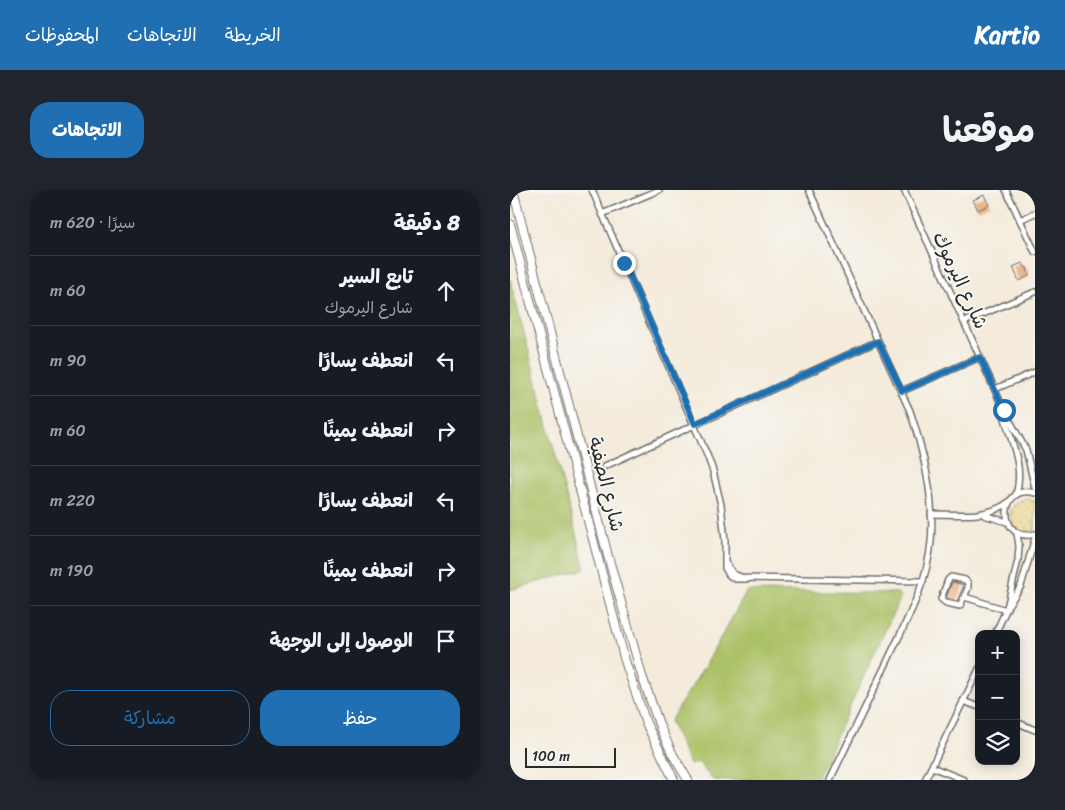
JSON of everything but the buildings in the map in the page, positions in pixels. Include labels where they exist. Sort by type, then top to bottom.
[{"type":"main road","name":"شارع الصفية","points":[[513,190],[608,556],[642,676],[651,703],[673,754],[688,780]]},
{"type":"main road","name":"شارع الصفية","points":[[510,224],[625,661],[646,723],[674,780]]},
{"type":"main road","points":[[663,760],[666,756],[673,754]]},
{"type":"street","points":[[592,190],[695,424],[713,471],[724,523],[725,561],[727,572],[732,578],[739,580],[748,578],[923,581]]},
{"type":"street","points":[[602,214],[658,190]]},
{"type":"street","points":[[809,190],[902,391],[914,424],[927,472],[931,514],[931,541],[923,581],[908,617],[830,780]]},
{"type":"street","name":"شارع اليرموك","points":[[904,190],[1004,410],[1026,450],[1035,488]]},
{"type":"street","points":[[1006,190],[1035,252]]},
{"type":"street","points":[[1020,220],[1035,213]]},
{"type":"street","points":[[964,322],[1035,292]]},
{"type":"street","points":[[604,466],[878,341]]},
{"type":"street","points":[[902,391],[980,357]]},
{"type":"street","points":[[995,389],[1035,372]]},
{"type":"street","name":"شارع اليرموك","points":[[1004,410],[1019,470],[1020,479],[1016,495]]},
{"type":"street","points":[[931,514],[981,514],[996,510],[1016,495],[1025,492],[1035,493]]},
{"type":"street","points":[[1007,522],[1006,512],[1009,502]]},
{"type":"street","points":[[981,514],[1007,522],[1017,533],[1027,536],[1035,534]]},
{"type":"street","points":[[998,630],[1006,609],[1018,560],[1019,546],[1017,533]]},
{"type":"street","points":[[1006,609],[1021,586],[1035,538]]},
{"type":"street","points":[[953,576],[967,582],[969,586],[965,597],[961,605],[957,607],[942,601],[941,597],[949,578],[953,576]]},
{"type":"street","points":[[965,597],[1006,609]]},
{"type":"street","points":[[925,780],[976,675]]},
{"type":"street","points":[[963,701],[975,706]]},
{"type":"street","points":[[1020,724],[1035,730]]},
{"type":"street","points":[[932,767],[964,780]]},
{"type":"green space","points":[[510,279],[585,569],[510,590]]},
{"type":"green space","points":[[747,591],[898,593],[900,598],[816,780],[713,780],[698,762],[690,765],[670,721],[706,664]]},
{"type":"sand","points":[[1027,499],[1035,501],[1035,531],[1024,533],[1013,527],[1011,513],[1014,505]]},
{"type":"route","points":[[624,263],[695,424],[878,341],[902,391],[980,357],[1004,410]]}]
